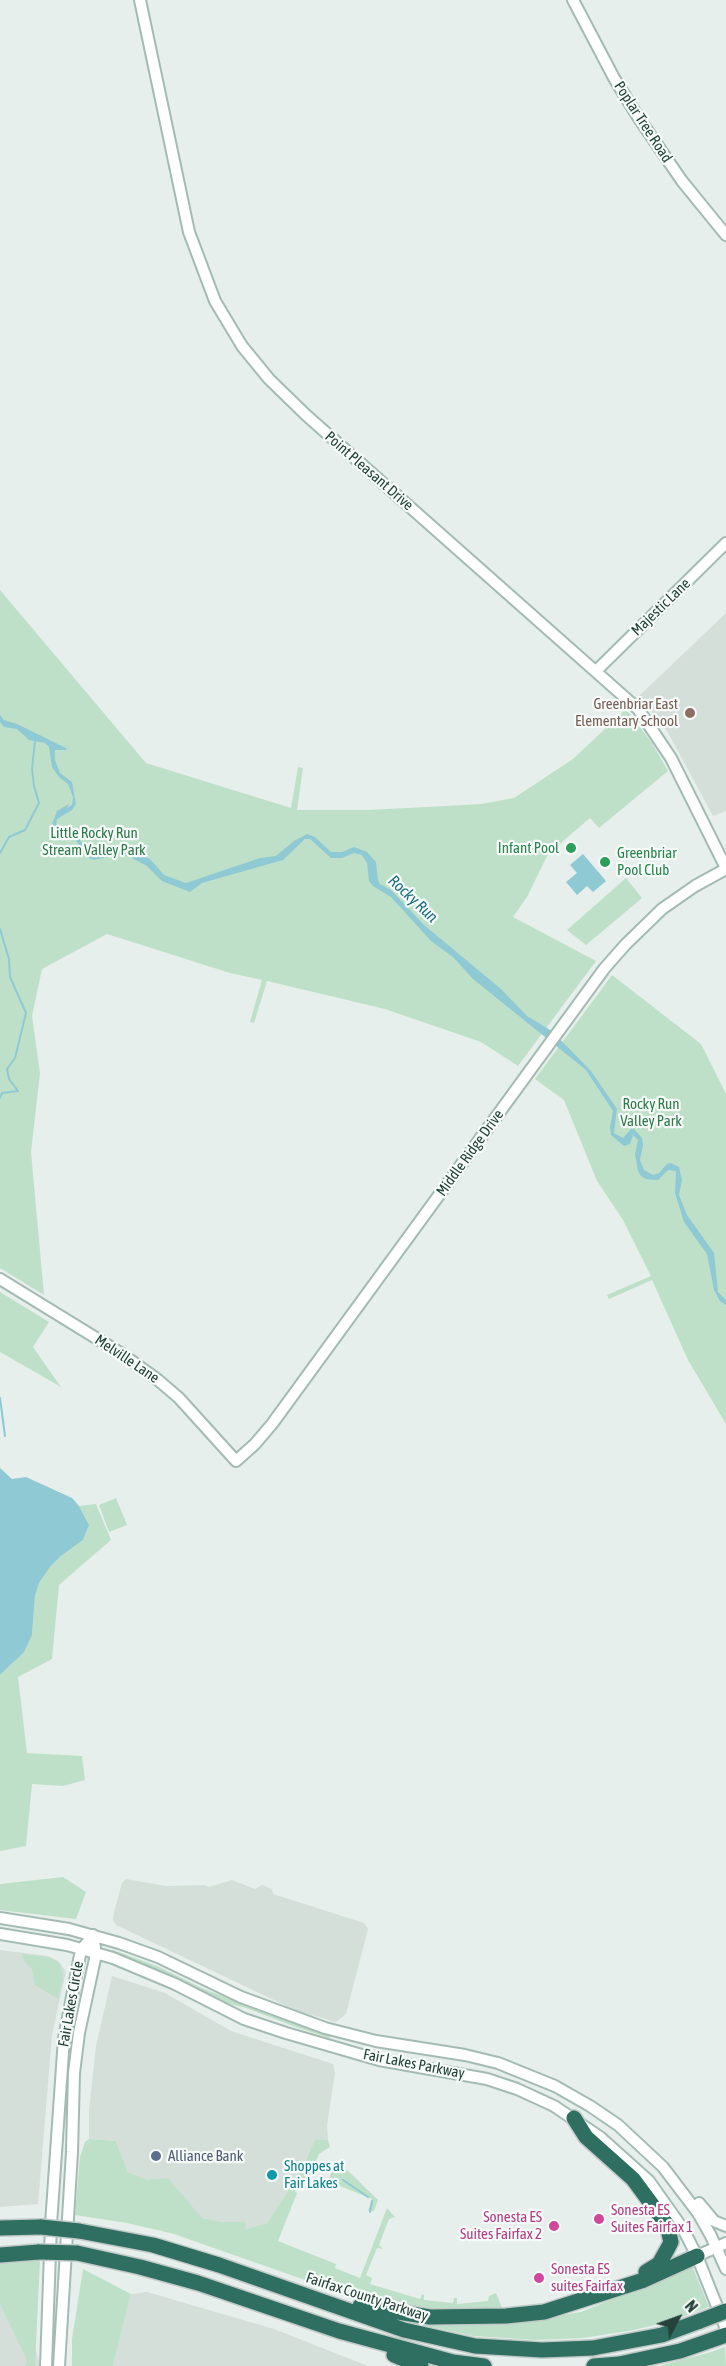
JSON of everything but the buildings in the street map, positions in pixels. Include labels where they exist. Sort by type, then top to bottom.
[{"type":"highway","points":[[574,2118],[586,2137],[620,2166],[649,2198],[662,2215],[670,2234],[668,2248],[659,2264],[604,2294]]},
{"type":"highway","name":"Fairfax County Parkway","points":[[0,2228],[41,2227],[79,2230],[153,2245],[404,2330],[475,2346],[542,2350],[593,2348],[662,2335],[726,2312]]},
{"type":"highway","points":[[0,2255],[39,2252],[77,2253],[140,2267],[198,2283],[339,2331],[453,2362],[484,2366]]},
{"type":"highway","points":[[241,2273],[349,2304],[396,2313],[430,2317],[520,2315],[544,2312],[604,2294],[644,2280],[697,2256]]},
{"type":"highway","points":[[339,2331],[422,2366]]},
{"type":"highway","points":[[594,2366],[619,2364],[708,2342],[726,2335]]},
{"type":"street","name":"Point Pleasant Drive","points":[[140,0],[189,232],[215,301],[242,346],[269,379],[306,415],[597,670],[638,709],[662,742],[726,869]]},
{"type":"street","name":"Poplar Tree Road","points":[[573,0],[633,110],[682,181],[726,234]]},
{"type":"street","name":"Majestic Lane","points":[[597,670],[726,543]]},
{"type":"street","name":"Middle Ridge Drive","points":[[236,1461],[272,1424],[604,969],[644,925],[675,899],[726,869]]},
{"type":"street","name":"Melville Lane","points":[[0,1279],[153,1375],[179,1398],[236,1461]]},
{"type":"street","name":"Fair Lakes Parkway","points":[[0,1918],[44,1924],[93,1935],[158,1957],[241,1998],[308,2023],[376,2041],[481,2059],[527,2073],[582,2101],[618,2125],[640,2144],[683,2192],[721,2245],[726,2269]]},
{"type":"street","name":"Fair Lakes Parkway","points":[[0,1934],[39,1940],[96,1954],[153,1974],[254,2022],[379,2060],[487,2079],[537,2097],[574,2118],[649,2181],[683,2229],[697,2256],[726,2329]]},
{"type":"street","name":"Fair Lakes Circle","points":[[46,2366],[50,2243],[61,2063],[81,1950],[93,1935]]},
{"type":"street","name":"Fair Lakes Circle","points":[[59,2366],[72,2152],[74,2073],[79,2033],[96,1954],[93,1935]]},
{"type":"street","points":[[640,2144],[666,2161],[709,2216],[726,2226]]},
{"type":"street","points":[[697,2256],[721,2245]]},
{"type":"shaded area","name":"Greenbriar East Elementary School","points":[[726,613],[726,811],[713,816],[667,731],[639,696]]},
{"type":"shaded area","points":[[126,1879],[166,1886],[205,1885],[209,1887],[232,1880],[255,1889],[262,1885],[272,1889],[273,1894],[364,1923],[368,1929],[346,2014],[336,2022],[297,2011],[116,1925],[113,1920],[114,1912],[122,1883]]},
{"type":"shaded area","points":[[0,1950],[48,1956],[58,1961],[66,1971],[52,2035],[38,2204],[0,2207]]},
{"type":"shaded area","points":[[112,1976],[165,1993],[231,2031],[333,2064],[335,2073],[327,2125],[328,2140],[315,2139],[301,2171],[267,2223],[246,2229],[244,2222],[223,2222],[202,2218],[148,2180],[128,2172],[116,2141],[89,2139],[89,2109],[96,2046]]},
{"type":"shaded area","points":[[147,2292],[274,2329],[368,2366],[113,2366],[131,2294]]},
{"type":"shaded area","points":[[0,2299],[35,2345],[40,2366],[0,2366]]},
{"type":"green space","name":"Little Rocky Run Stream Valley Park","points":[[0,590],[146,763],[291,808],[298,767],[303,768],[297,810],[368,810],[446,806],[481,804],[514,798],[573,759],[626,709],[652,743],[668,771],[599,828],[590,818],[548,854],[527,897],[513,917],[596,961],[518,1066],[481,1042],[385,1009],[267,981],[254,1023],[250,1022],[262,980],[230,973],[107,934],[42,969],[32,1016],[40,1073],[31,1152],[44,1295],[0,1268]]},
{"type":"green space","points":[[626,878],[642,898],[586,945],[567,930]]},
{"type":"green space","name":"Rocky Run Valley Park","points":[[612,975],[701,1044],[726,1094],[726,1424],[688,1360],[652,1280],[609,1299],[607,1295],[651,1276],[623,1220],[597,1181],[564,1100],[535,1079]]},
{"type":"green space","points":[[0,1292],[49,1322],[33,1347],[61,1387],[0,1352]]},
{"type":"green space","points":[[116,1498],[127,1525],[109,1532],[99,1505]]},
{"type":"green space","points":[[96,1504],[111,1540],[59,1585],[52,1659],[18,1677],[27,1753],[82,1756],[85,1780],[63,1786],[32,1784],[26,1846],[0,1851],[0,1675],[12,1664],[32,1635],[35,1596],[39,1583],[61,1556],[83,1540],[89,1525],[79,1506]]},
{"type":"green space","points":[[63,1877],[86,1892],[76,1919],[0,1910],[0,1884]]},
{"type":"green space","points":[[111,1951],[157,1966],[204,1989],[331,2036],[329,2038],[223,2002],[165,1973]]},
{"type":"green space","points":[[22,1954],[48,1957],[60,1963],[63,1978],[58,1999],[35,1985],[32,1969],[25,1962]]},
{"type":"green space","points":[[89,2139],[116,2141],[128,2172],[148,2180],[168,2178],[202,2218],[223,2222],[245,2222],[246,2229],[267,2223],[301,2171],[315,2139],[328,2140],[330,2147],[319,2154],[307,2182],[300,2180],[278,2241],[336,2264],[335,2268],[360,2278],[387,2208],[395,2217],[389,2219],[379,2245],[383,2249],[377,2248],[366,2275],[372,2278],[370,2284],[420,2299],[422,2294],[424,2300],[453,2303],[454,2298],[457,2298],[457,2304],[488,2301],[489,2296],[496,2293],[503,2310],[433,2311],[376,2302],[174,2234],[127,2223],[75,2215],[80,2157],[85,2142]]},
{"type":"green space","points":[[339,2162],[378,2200],[374,2211],[368,2211],[372,2199],[330,2182],[329,2178],[336,2163]]},
{"type":"green space","points":[[40,2260],[35,2366],[25,2366],[27,2360],[0,2304],[0,2262]]},
{"type":"green space","points":[[692,2266],[709,2307],[674,2320],[634,2330],[583,2338],[536,2340],[474,2336],[427,2326],[508,2324],[581,2312]]},
{"type":"green space","points":[[83,2269],[131,2294],[113,2366],[72,2366],[72,2339]]},
{"type":"green space","points":[[725,2347],[726,2366],[659,2366],[711,2352]]},
{"type":"water","name":"Rocky Run","points":[[0,715],[4,720],[66,748],[67,750],[55,750],[55,760],[60,773],[72,782],[76,804],[72,810],[57,819],[56,826],[75,833],[89,853],[130,850],[150,859],[164,875],[186,883],[260,858],[276,856],[294,841],[307,834],[315,837],[331,852],[342,852],[354,847],[367,852],[376,862],[380,884],[391,890],[424,925],[501,989],[527,1016],[552,1031],[591,1071],[617,1109],[614,1133],[623,1138],[631,1129],[634,1129],[642,1138],[640,1160],[644,1170],[653,1175],[659,1173],[667,1164],[671,1163],[679,1167],[682,1180],[679,1195],[687,1215],[714,1253],[718,1292],[726,1300],[726,1305],[720,1301],[714,1290],[707,1254],[684,1222],[675,1193],[676,1171],[668,1170],[658,1180],[641,1176],[635,1154],[638,1140],[633,1135],[630,1144],[624,1146],[611,1135],[613,1111],[586,1070],[473,979],[453,957],[431,941],[391,897],[373,886],[369,881],[367,863],[362,855],[354,853],[342,858],[331,858],[310,839],[305,839],[283,860],[202,883],[190,892],[162,881],[147,866],[128,856],[117,855],[94,860],[89,858],[74,838],[59,832],[52,824],[57,811],[69,804],[67,808],[72,805],[73,797],[68,784],[52,767],[49,747],[45,743],[29,740],[17,729],[4,727],[0,722]]},
{"type":"water","points":[[583,854],[606,881],[593,892],[587,886],[577,895],[566,882],[577,873],[570,865]]},
{"type":"water","points":[[0,1468],[12,1479],[26,1477],[72,1498],[89,1525],[83,1540],[61,1556],[39,1583],[35,1596],[32,1635],[24,1652],[0,1675]]},
{"type":"waterway","points":[[0,853],[9,837],[25,830],[39,803],[32,769],[35,741]]},
{"type":"waterway","points":[[0,929],[9,959],[10,977],[26,1013],[15,1058],[7,1069],[9,1079],[18,1091],[2,1093],[0,1098]]},
{"type":"waterway","points":[[0,1398],[5,1436]]},
{"type":"waterway","points":[[343,2180],[368,2197]]},
{"type":"waterway","points":[[370,2212],[372,2201]]},
{"type":"place","name":"Greenbriar East Elementary School","points":[[690,713]]},
{"type":"place","name":"Infant Pool","points":[[571,848]]},
{"type":"place","name":"Greenbriar Pool Club","points":[[605,862]]},
{"type":"place","name":"Alliance Bank","points":[[156,2156]]},
{"type":"place","name":"Shoppes at Fair Lakes","points":[[272,2175]]},
{"type":"place","name":"Sonesta ES Suites Fairfax 1","points":[[599,2219]]},
{"type":"place","name":"Sonesta ES Suites Fairfax 2","points":[[554,2226]]},
{"type":"place","name":"Sonesta ES suites Fairfax","points":[[539,2278]]}]
